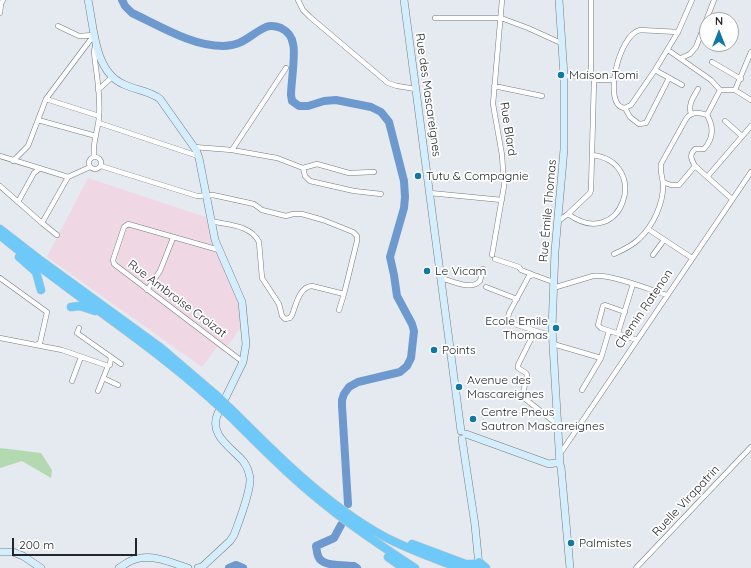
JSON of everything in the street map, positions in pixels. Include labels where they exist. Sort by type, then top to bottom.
[{"type":"highway","points":[[0,229],[161,348],[286,464],[359,522],[383,536],[411,549],[459,568]]},
{"type":"highway","points":[[0,236],[214,398]]},
{"type":"highway","points":[[0,241],[36,272],[40,290]]},
{"type":"highway","points":[[71,307],[87,308],[106,316]]},
{"type":"highway","points":[[234,416],[282,467],[317,498],[372,541],[414,568]]},
{"type":"highway","points":[[330,500],[385,532],[402,540],[468,564],[486,568]]},
{"type":"highway","points":[[372,541],[403,568]]},
{"type":"street","points":[[0,13],[1,4],[4,0]]},
{"type":"street","points":[[88,0],[96,44],[102,60],[112,78],[131,88],[157,96],[194,147],[198,156],[215,240],[242,302],[246,344],[243,362],[215,419],[215,425],[216,432],[221,439],[247,467],[250,479],[249,488],[234,535],[230,541],[202,567],[198,568]]},
{"type":"street","points":[[298,0],[303,10],[310,17],[388,84],[416,88]]},
{"type":"street","name":"Rue des Mascareignes","points":[[404,0],[430,193]]},
{"type":"street","name":"Rue Blard","points":[[492,254],[504,186],[503,165],[493,104],[502,0]]},
{"type":"street","name":"Rue Émile Thomas","points":[[557,464],[557,424],[553,340],[553,285],[564,149],[564,76],[559,0]]},
{"type":"street","points":[[557,222],[568,214],[590,193],[591,190],[591,0]]},
{"type":"street","points":[[678,32],[640,30],[633,32],[618,58],[616,65],[614,80],[616,103],[619,107],[625,108],[631,105],[655,70],[678,32],[692,0]]},
{"type":"street","points":[[681,58],[690,54],[696,47],[714,0]]},
{"type":"street","points":[[435,18],[501,18],[561,43]]},
{"type":"street","points":[[58,26],[79,36],[94,35]]},
{"type":"street","points":[[13,161],[28,146],[46,99],[94,35]]},
{"type":"street","points":[[94,157],[93,146],[99,116],[94,52],[96,44]]},
{"type":"street","points":[[668,50],[711,80],[720,90],[735,90],[751,100]]},
{"type":"street","points":[[735,90],[741,79],[751,52]]},
{"type":"street","points":[[712,62],[741,79]]},
{"type":"street","points":[[232,150],[286,68]]},
{"type":"street","points":[[655,70],[682,85]]},
{"type":"street","points":[[564,76],[614,80]]},
{"type":"street","points":[[98,90],[112,78]]},
{"type":"street","points":[[625,108],[626,113],[639,124],[646,123],[669,78]]},
{"type":"street","name":"Rue Blard","points":[[494,86],[542,96]]},
{"type":"street","points":[[691,114],[690,102],[698,89]]},
{"type":"street","points":[[707,115],[720,90]]},
{"type":"street","points":[[46,99],[99,116]]},
{"type":"street","points":[[614,254],[627,248],[638,240],[648,229],[660,205],[663,182],[661,170],[663,159],[686,119],[691,114],[702,113],[707,115],[712,127],[711,137],[704,148],[695,148],[690,156],[695,166],[708,176],[732,200]]},
{"type":"street","points":[[38,120],[96,136]]},
{"type":"street","points":[[725,121],[742,136]]},
{"type":"street","points":[[98,123],[198,156]]},
{"type":"street","points":[[708,176],[751,126]]},
{"type":"street","points":[[194,147],[232,150],[276,158],[303,168],[318,164],[349,173],[374,172]]},
{"type":"street","points":[[568,214],[576,220],[584,223],[604,223],[619,211],[623,202],[626,190],[622,172],[611,160],[605,157],[592,155]]},
{"type":"street","points":[[0,156],[68,177]]},
{"type":"street","points":[[90,167],[97,170],[101,166],[102,161],[94,157]]},
{"type":"street","points":[[90,167],[90,160],[94,157]]},
{"type":"street","points":[[101,166],[197,196],[213,195],[254,204],[262,210],[286,216],[298,213],[323,220],[353,232],[357,236],[357,243],[339,310]]},
{"type":"street","points":[[663,182],[671,185],[679,185],[695,166]]},
{"type":"street","points":[[42,223],[68,177],[90,167]]},
{"type":"street","points":[[303,168],[305,176],[310,181],[354,191],[380,194]]},
{"type":"street","points":[[18,202],[34,173],[39,169]]},
{"type":"street","name":"Chemin Ratenon","points":[[557,464],[562,451],[751,172]]},
{"type":"street","points":[[0,186],[42,223],[57,234]]},
{"type":"street","points":[[479,566],[430,193],[502,200]]},
{"type":"street","points":[[211,221],[245,228],[254,233],[259,242],[262,278],[279,304],[284,318],[287,319],[292,315],[302,290],[308,286],[344,294]]},
{"type":"street","name":"Rue Ambroise Croizat","points":[[219,250],[173,238],[130,224],[125,225],[124,227],[113,262],[147,290],[243,362]]},
{"type":"street","points":[[648,229],[692,258]]},
{"type":"street","points":[[147,290],[160,271],[173,238]]},
{"type":"street","points":[[653,255],[664,240]]},
{"type":"street","points":[[495,259],[519,267],[521,270],[553,285],[599,275],[667,295]]},
{"type":"street","points":[[441,278],[467,285],[474,285],[480,281],[484,269]]},
{"type":"street","points":[[534,276],[529,276],[527,278],[509,313],[509,320],[511,323],[535,331],[553,340],[601,358]]},
{"type":"street","points":[[0,278],[47,312],[40,343],[36,345]]},
{"type":"street","points":[[618,334],[633,284]]},
{"type":"street","points":[[486,287],[517,299]]},
{"type":"street","points":[[625,312],[605,305],[603,306],[598,325],[601,328],[637,340]]},
{"type":"street","points":[[79,328],[77,333],[121,364]]},
{"type":"street","points":[[535,331],[518,365],[527,375],[523,394],[524,398],[557,424]]},
{"type":"street","points":[[582,390],[601,358],[609,331]]},
{"type":"street","points":[[0,338],[62,350],[108,366]]},
{"type":"street","points":[[72,381],[81,357]]},
{"type":"street","points":[[98,391],[108,366],[110,365],[111,357]]},
{"type":"street","points":[[103,378],[118,385]]},
{"type":"street","points":[[463,435],[557,464],[561,476],[570,568]]},
{"type":"street","name":"Ruelle Virapatrin","points":[[636,568],[751,447]]},
{"type":"street","points":[[0,552],[14,552],[41,568]]},
{"type":"street","points":[[119,568],[134,559],[143,557],[153,558],[188,568]]},
{"type":"shaded area","points":[[88,178],[206,217],[212,240],[238,300],[241,327],[223,352],[217,347],[202,367],[47,257]]},
{"type":"green space","points":[[0,448],[41,453],[52,470],[51,478],[22,461],[0,468]]},
{"type":"waterway","points":[[122,0],[125,6],[132,13],[188,39],[211,45],[230,46],[246,40],[266,27],[274,26],[281,28],[290,36],[294,48],[291,95],[292,101],[299,106],[308,106],[324,101],[336,100],[371,107],[381,112],[389,122],[404,181],[405,197],[404,208],[390,257],[397,296],[412,324],[414,331],[411,358],[407,366],[400,372],[358,382],[349,387],[344,394],[342,406],[348,504]]},
{"type":"waterway","points":[[341,525],[334,538],[316,546],[318,556],[320,560],[328,564],[354,566],[357,568]]},
{"type":"waterway","points":[[229,568],[236,565],[243,568]]},
{"type":"place","name":"Maison Tomi","points":[[561,75]]},
{"type":"place","name":"Tutu & Compagnie","points":[[418,176]]},
{"type":"place","name":"Le Vicam","points":[[427,271]]},
{"type":"place","name":"Ecole Emile Thomas","points":[[556,328]]},
{"type":"place","name":"Points","points":[[434,350]]},
{"type":"place","name":"Avenue des Mascareignes","points":[[459,387]]},
{"type":"place","name":"Centre Pneus Sautron Mascareignes","points":[[473,419]]},
{"type":"place","name":"Palmistes","points":[[571,543]]}]
